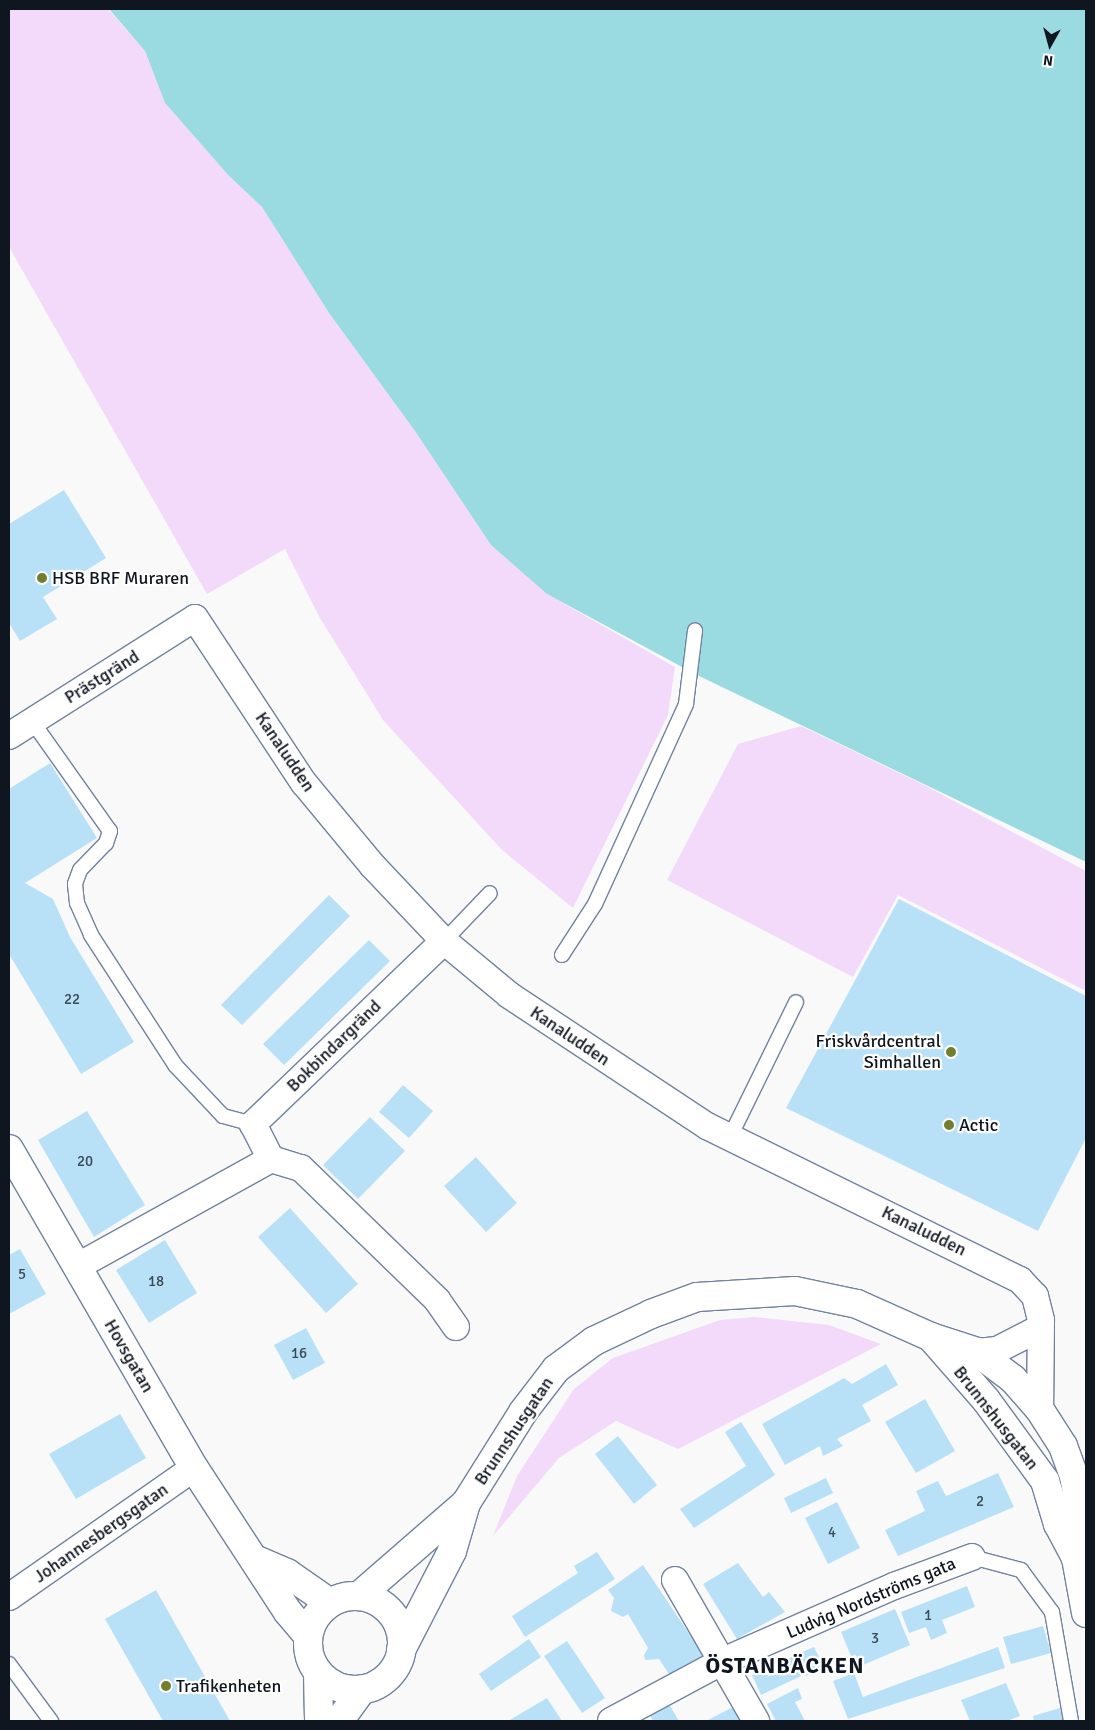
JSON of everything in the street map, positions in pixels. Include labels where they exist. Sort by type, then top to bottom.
[{"type":"main road","name":"Hovsgatan","points":[[9,1149],[194,1468],[288,1612],[308,1636]]},
{"type":"main road","name":"Brunnshusgatan","points":[[362,1689],[384,1680],[392,1672],[401,1650],[452,1551],[466,1503],[523,1412],[556,1369],[594,1341],[689,1300],[746,1292],[795,1291],[856,1304],[931,1337],[977,1352],[1013,1379],[1040,1410],[1064,1446],[1074,1476],[1083,1524],[1076,1558]]},
{"type":"main road","name":"Brunnshusgatan","points":[[931,1337],[992,1407],[1045,1481],[1058,1524],[1076,1558],[1086,1613]]},
{"type":"main road","name":"Brunnshusgatan","points":[[330,1603],[359,1596],[466,1503]]},
{"type":"main road","points":[[254,1559],[287,1573],[330,1603],[318,1613],[308,1636],[308,1649],[318,1672],[319,1721]]},
{"type":"main road","points":[[359,1596],[383,1605],[392,1614],[402,1637],[401,1650]]},
{"type":"main road","points":[[318,1672],[339,1687],[362,1689]]},
{"type":"main road","points":[[339,1721],[362,1689]]},
{"type":"street","name":"Prästgränd","points":[[9,736],[195,618]]},
{"type":"street","name":"Kanaludden","points":[[195,618],[304,784],[373,866],[444,941],[509,995],[632,1078],[730,1137],[1020,1280],[1035,1296],[1040,1328],[1040,1410]]},
{"type":"street","name":"Bokbindargränd","points":[[253,1124],[444,941]]},
{"type":"street","points":[[253,1124],[271,1158],[301,1168],[437,1300],[456,1327]]},
{"type":"street","points":[[78,1266],[271,1158]]},
{"type":"street","points":[[977,1352],[997,1350],[1040,1328]]},
{"type":"street","name":"Johannesbergsgatan","points":[[9,1597],[194,1468]]},
{"type":"street","name":"Ludvig Nordströms gata","points":[[611,1721],[724,1661],[894,1586],[972,1557]]},
{"type":"street","points":[[675,1580],[724,1661],[756,1721]]},
{"type":"lane","points":[[562,955],[595,904],[686,704],[695,631]]},
{"type":"lane","points":[[32,721],[110,831],[106,843],[80,870],[75,884],[77,902],[90,935],[175,1065],[223,1116],[253,1124]]},
{"type":"lane","points":[[444,941],[490,893]]},
{"type":"lane","points":[[730,1137],[796,1002]]},
{"type":"lane","points":[[972,1557],[1021,1570],[1052,1612],[1071,1721]]},
{"type":"lane","points":[[9,1664],[51,1721]]},
{"type":"shaded area","points":[[9,9],[108,9],[145,51],[165,103],[229,176],[262,207],[329,313],[415,431],[491,545],[547,594],[675,667],[668,715],[573,908],[502,850],[383,720],[320,618],[285,549],[207,594],[9,247]]},
{"type":"shaded area","points":[[801,726],[922,784],[1086,871],[1086,991],[898,895],[853,977],[667,880],[738,744]]},
{"type":"shaded area","points":[[754,1317],[829,1325],[881,1344],[678,1449],[616,1421],[559,1458],[493,1536],[517,1476],[574,1389],[613,1358],[720,1320]]},
{"type":"water","points":[[109,9],[1086,9],[1086,862],[695,674],[547,594],[491,545],[415,431],[329,313],[262,207],[229,176],[165,103],[145,51]]},
{"type":"building","name":"HSB BRF Muraren","points":[[64,490],[106,558],[43,597],[57,619],[20,641],[9,623],[9,524]]},
{"type":"building","points":[[50,763],[97,838],[25,883],[53,899],[70,937],[134,1042],[81,1074],[9,954],[9,789]]},
{"type":"building","points":[[329,895],[350,916],[242,1025],[221,1005]]},
{"type":"building","name":"Friskvårdcentral Simhallen","points":[[899,899],[1086,996],[1086,1138],[1038,1231],[786,1108]]},
{"type":"building","points":[[369,940],[390,961],[284,1065],[263,1044]]},
{"type":"building","points":[[403,1085],[433,1111],[409,1138],[379,1112]]},
{"type":"building","points":[[87,1111],[145,1205],[94,1237],[38,1140]]},
{"type":"building","points":[[370,1117],[405,1151],[358,1199],[323,1165]]},
{"type":"building","points":[[476,1157],[517,1203],[486,1232],[444,1186]]},
{"type":"building","points":[[290,1208],[358,1284],[326,1313],[258,1237]]},
{"type":"building","points":[[165,1240],[197,1293],[149,1323],[116,1270]]},
{"type":"building","points":[[20,1249],[46,1294],[9,1314],[9,1255]]},
{"type":"building","points":[[306,1328],[325,1363],[293,1380],[274,1345]]},
{"type":"building","points":[[886,1364],[898,1385],[862,1405],[871,1421],[837,1439],[843,1446],[823,1456],[820,1446],[785,1465],[762,1424],[844,1378],[852,1384]]},
{"type":"building","points":[[925,1399],[955,1451],[916,1473],[885,1422]]},
{"type":"building","points":[[120,1414],[146,1458],[76,1499],[49,1454]]},
{"type":"building","points":[[741,1422],[775,1475],[694,1528],[680,1509],[746,1466],[725,1432]]},
{"type":"building","points":[[618,1436],[657,1485],[634,1504],[595,1454]]},
{"type":"building","points":[[998,1473],[1014,1507],[898,1556],[885,1530],[925,1511],[916,1491],[938,1481],[946,1496]]},
{"type":"building","points":[[826,1478],[833,1493],[791,1513],[784,1498]]},
{"type":"building","points":[[837,1502],[860,1548],[828,1564],[805,1518]]},
{"type":"building","points":[[597,1552],[615,1579],[525,1637],[512,1616],[578,1573],[574,1566]]},
{"type":"building","points":[[738,1563],[763,1597],[769,1592],[785,1612],[737,1639],[703,1584]]},
{"type":"building","points":[[643,1565],[704,1656],[669,1674],[659,1659],[645,1660],[644,1655],[648,1648],[628,1614],[623,1617],[611,1611],[614,1598],[608,1590]]},
{"type":"building","points":[[967,1586],[975,1607],[942,1620],[947,1633],[931,1640],[926,1627],[909,1633],[901,1612]]},
{"type":"building","points":[[156,1590],[230,1721],[163,1721],[105,1619]]},
{"type":"building","points":[[895,1609],[910,1645],[856,1668],[841,1632]]},
{"type":"building","points":[[1043,1626],[1051,1653],[1011,1664],[1003,1637]]},
{"type":"building","points":[[529,1639],[541,1657],[491,1691],[479,1674]]},
{"type":"building","points":[[567,1641],[605,1698],[582,1713],[544,1656]]},
{"type":"building","points":[[814,1647],[824,1667],[806,1676],[796,1655]]},
{"type":"building","points":[[998,1647],[1005,1668],[848,1719],[833,1681],[854,1673],[863,1697]]},
{"type":"building","points":[[792,1657],[801,1676],[761,1695],[752,1675]]},
{"type":"building","points":[[1006,1683],[1020,1716],[1007,1721],[970,1721],[961,1700]]},
{"type":"building","points":[[798,1688],[802,1699],[795,1702],[805,1721],[776,1721],[767,1704]]},
{"type":"building","points":[[547,1698],[562,1721],[508,1721]]},
{"type":"building","points":[[669,1704],[679,1721],[653,1721],[650,1715]]},
{"type":"building","points":[[737,1705],[745,1721],[706,1721]]},
{"type":"building","points":[[1060,1708],[1064,1721],[1034,1721],[1033,1716]]},
{"type":"place","name":"HSB BRF Muraren","points":[[42,578]]},
{"type":"place","name":"Friskvårdcentral Simhallen","points":[[951,1052]]},
{"type":"place","name":"Actic","points":[[949,1125]]},
{"type":"place","name":"Trafikenheten","points":[[166,1686]]},
{"type":"district","name":"ÖSTANBÄCKEN","points":[[785,1666]]}]
